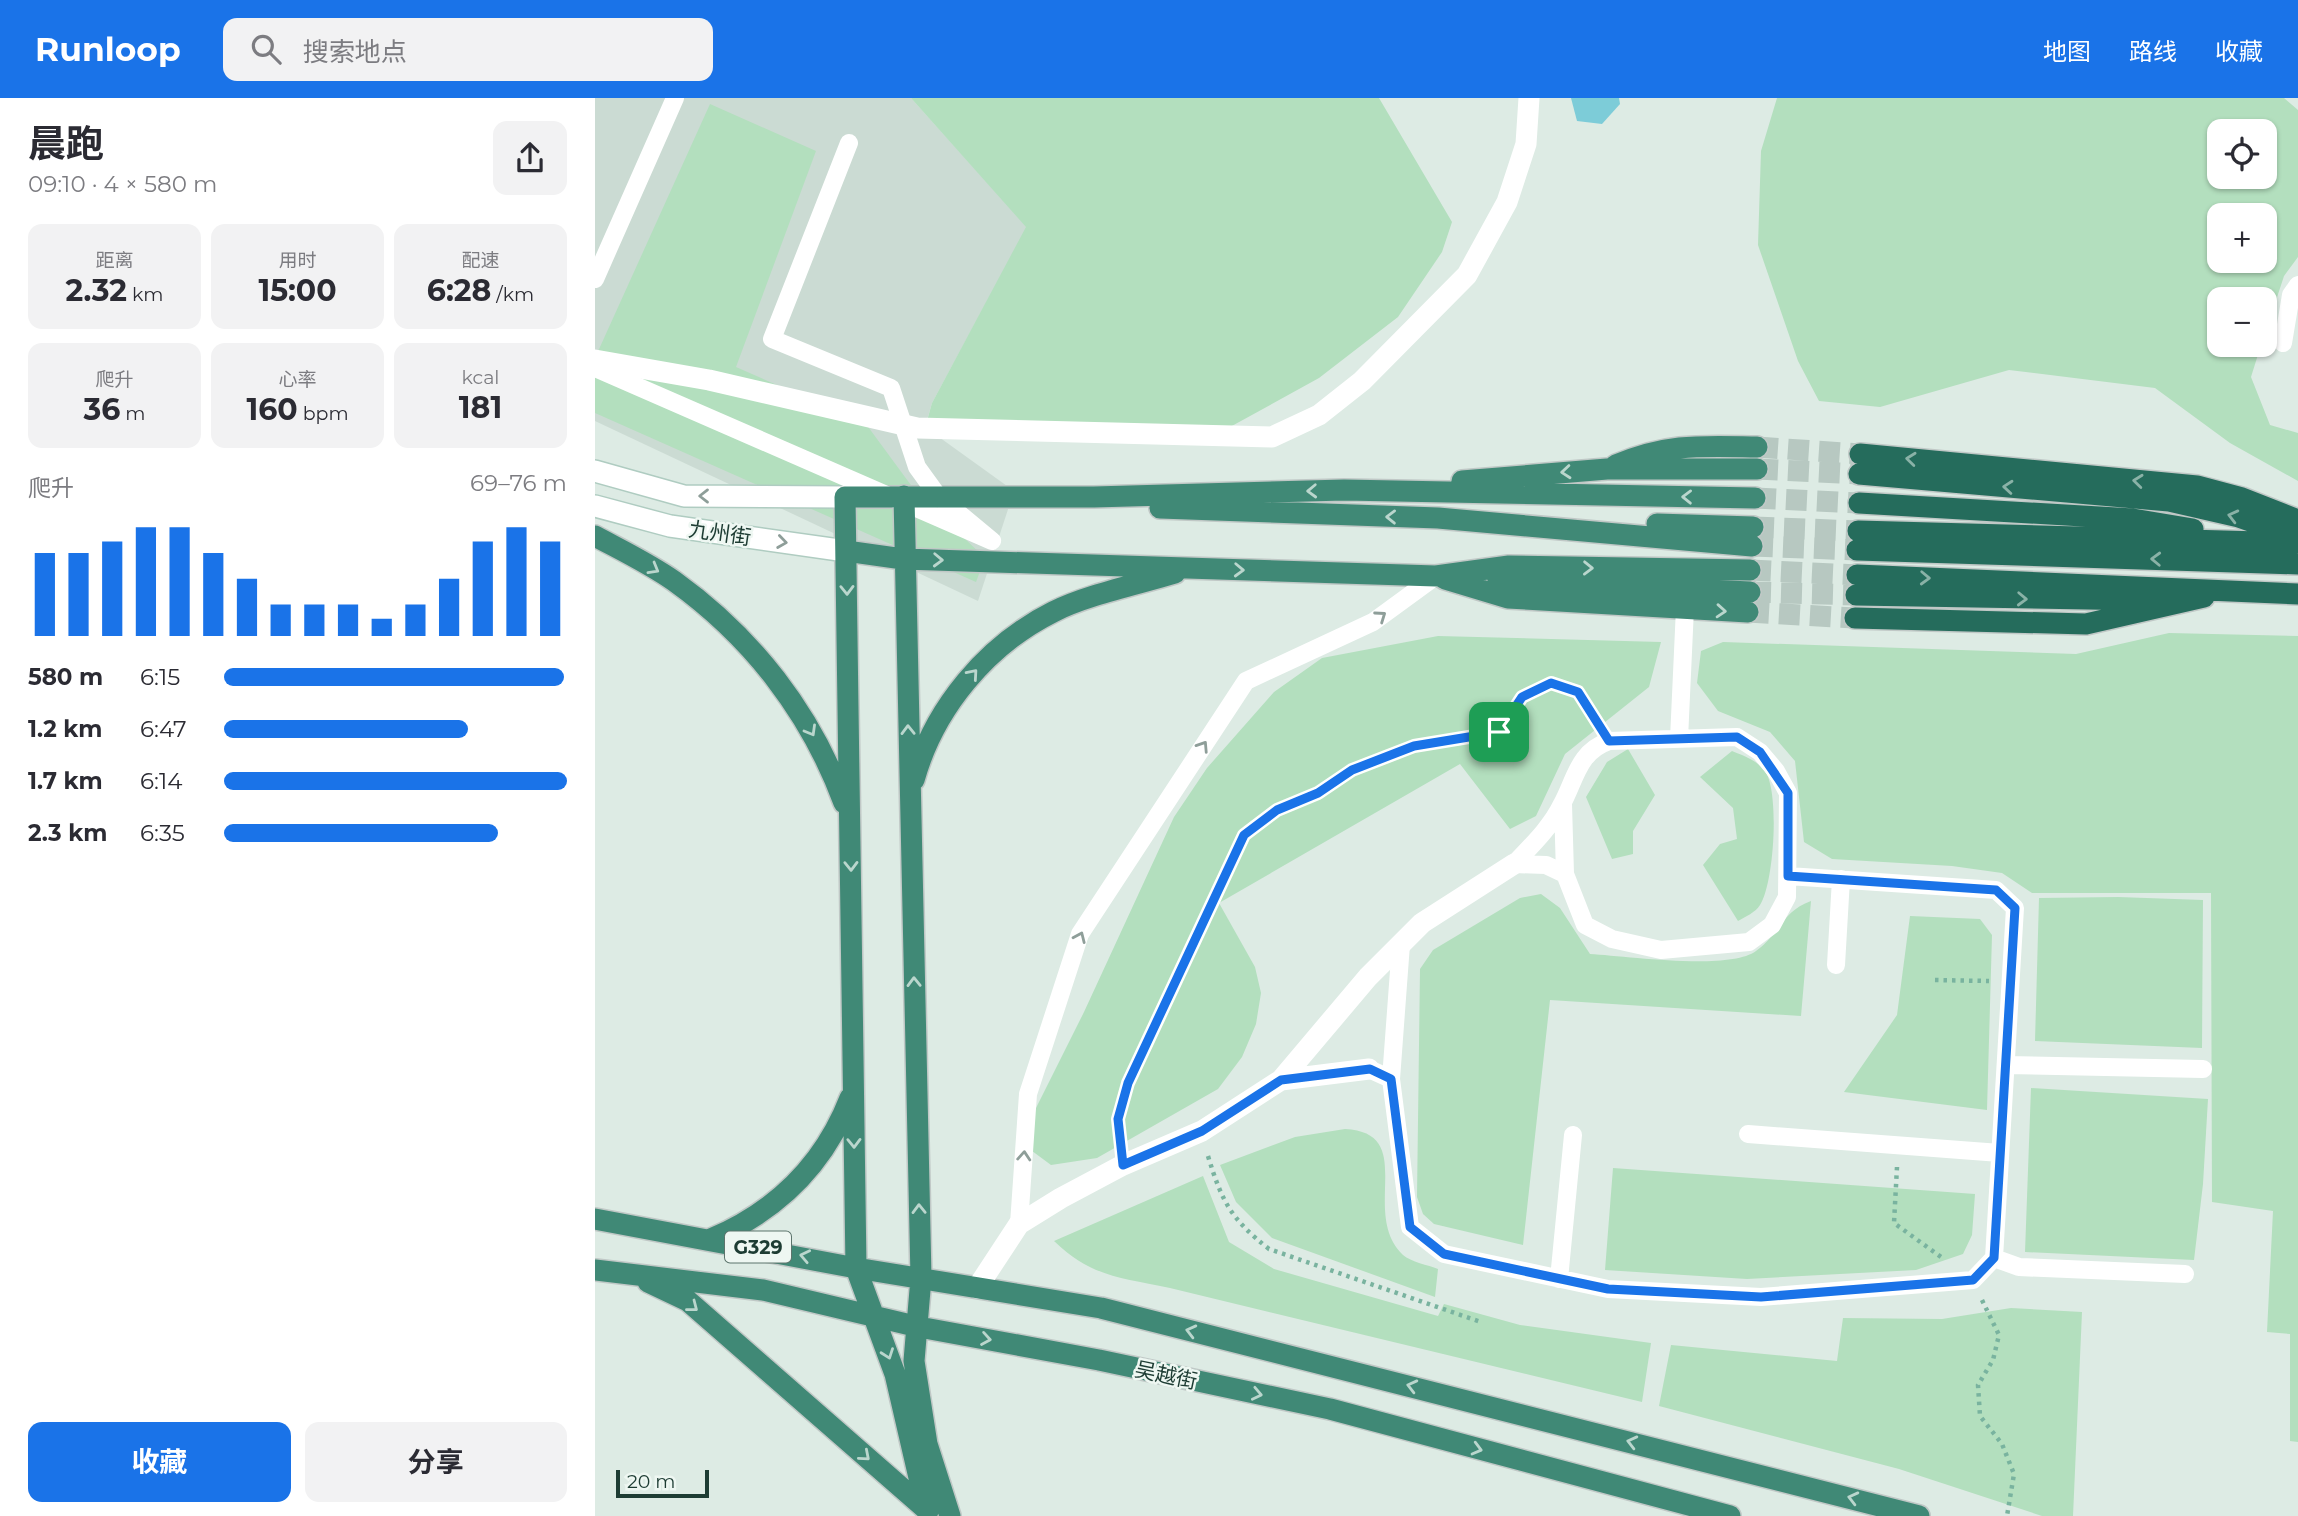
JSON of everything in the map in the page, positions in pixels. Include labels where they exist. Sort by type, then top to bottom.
[{"type":"highway","points":[[1607,469],[1646,452],[1672,446],[1757,447]]},
{"type":"highway","points":[[2298,520],[2242,498],[2197,486],[1860,464],[2169,501],[2239,517],[2298,538]]},
{"type":"highway","points":[[1344,490],[1607,469],[1757,468]]},
{"type":"highway","points":[[929,1512],[895,1374],[856,1268],[845,497],[1094,497],[1344,490],[1755,498]]},
{"type":"highway","points":[[904,496],[1340,517],[1438,518],[1753,536]]},
{"type":"highway","points":[[904,496],[903,559],[921,1278],[919,1327],[914,1361],[925,1430],[950,1516]]},
{"type":"highway","points":[[1859,503],[2133,519],[2264,542]]},
{"type":"highway","points":[[595,536],[671,579],[730,627],[756,654],[780,683],[814,737],[850,819]]},
{"type":"highway","points":[[2298,544],[1858,540],[2298,564]]},
{"type":"highway","points":[[846,551],[903,559],[1436,576],[1749,602],[1685,608],[1508,598],[1436,576]]},
{"type":"highway","points":[[1436,576],[1509,566],[1750,570]]},
{"type":"highway","points":[[909,799],[918,766],[949,705],[969,677],[1009,640],[1055,610],[1191,568]]},
{"type":"highway","points":[[1856,585],[2291,594],[2105,601],[1856,585]]},
{"type":"highway","points":[[1856,618],[2086,624],[2205,597]]},
{"type":"highway","points":[[711,1238],[762,1213],[805,1175],[842,1120],[854,1089]]},
{"type":"highway","name":"G329","points":[[595,1219],[921,1278]]},
{"type":"highway","name":"吴越街","points":[[595,1270],[763,1290],[919,1327],[1099,1360],[1330,1409],[1730,1516]]},
{"type":"highway","points":[[633,1275],[688,1301],[929,1512]]},
{"type":"highway","points":[[921,1278],[1101,1308],[1919,1516]]},
{"type":"street","points":[[595,360],[709,380],[917,428],[1272,437],[1319,415],[1362,381],[1467,275],[1507,202],[1526,144],[1529,98]]},
{"type":"street","name":"九州街","points":[[595,471],[684,496],[845,497]]},
{"type":"street","name":"九州街","points":[[595,506],[670,526],[846,551]]},
{"type":"street","points":[[977,1288],[1019,1224],[1123,1165],[1202,1131],[1281,1080],[1368,977],[1422,923],[1514,864]]},
{"type":"street","points":[[1281,1080],[1370,1069]]},
{"type":"lane","points":[[595,279],[675,98]]},
{"type":"lane","points":[[595,368],[992,541],[938,496],[917,467],[891,388],[772,339],[849,143]]},
{"type":"lane","points":[[2283,343],[2291,295],[2298,285]]},
{"type":"lane","points":[[1019,1224],[1028,1094],[1080,934],[1245,681],[1373,622],[1436,576]]},
{"type":"lane","points":[[1679,739],[1685,608]]},
{"type":"lane","points":[[1514,864],[1545,832],[1563,804],[1575,771],[1594,747],[1609,741],[1737,737],[1760,752],[1776,771],[1788,793],[1787,897],[1772,925],[1749,942],[1661,950],[1612,939],[1585,925],[1565,874],[1563,804]]},
{"type":"lane","points":[[1514,864],[1546,865],[1565,874]]},
{"type":"lane","points":[[1401,944],[1391,1079],[1410,1227],[1444,1254],[1608,1289],[1761,1297],[1973,1280],[1994,1258],[2015,908],[1996,890],[1788,876]]},
{"type":"lane","points":[[1836,965],[1842,880]]},
{"type":"lane","points":[[2006,1065],[2203,1069]]},
{"type":"lane","points":[[1370,1069],[1391,1079]]},
{"type":"lane","points":[[1748,1134],[2000,1153]]},
{"type":"lane","points":[[1559,1279],[1573,1135]]},
{"type":"lane","points":[[1994,1258],[2019,1268],[2185,1274]]},
{"type":"path","points":[[1123,1165],[1118,1119],[1128,1083],[1244,835],[1277,810],[1318,793],[1352,770],[1414,746],[1499,732],[1522,697],[1551,683],[1578,692],[1609,741]]},
{"type":"path","points":[[1935,980],[2011,982]]},
{"type":"path","points":[[1202,1131],[1220,1198],[1247,1231],[1269,1249],[1481,1322]]},
{"type":"path","points":[[1898,1146],[1894,1223],[1973,1280],[1999,1335],[1993,1360],[1978,1385],[1980,1416],[2002,1444],[2014,1474],[2007,1516]]},
{"type":"shaded area","points":[[595,98],[911,98],[1027,227],[932,403],[925,427],[1014,491],[978,601],[595,421]]},
{"type":"green space","points":[[911,98],[1379,98],[1452,222],[1442,252],[1398,317],[1319,378],[1230,427],[925,428],[932,403],[1026,227]]},
{"type":"green space","points":[[1777,98],[2284,98],[2298,110],[2298,257],[2284,276],[2277,297],[2277,287],[2207,287],[2207,357],[2257,357],[2251,377],[2270,425],[2298,433],[2298,481],[2230,443],[2155,388],[2009,370],[1880,407],[1819,401],[1798,361],[1758,245],[1761,151]]},
{"type":"green space","points":[[710,104],[816,151],[736,367],[866,424],[916,492],[985,558],[976,582],[595,413],[595,358]]},
{"type":"green space","points":[[2169,633],[2298,636],[2298,1442],[2290,1441],[2290,1334],[2267,1332],[2273,1211],[2212,1202],[2211,893],[2032,893],[2002,873],[1952,866],[1832,859],[1804,842],[1795,761],[1770,732],[1718,711],[1697,683],[1701,651],[1723,642],[2076,654]]},
{"type":"green space","points":[[1438,636],[1661,642],[1649,687],[1565,754],[1536,816],[1510,829],[1460,764],[1219,903],[1255,967],[1261,993],[1256,1024],[1242,1057],[1218,1089],[1097,1158],[1051,1165],[1024,1145],[1035,1110],[1084,1012],[1174,817],[1207,768],[1274,692],[1322,658]]},
{"type":"green space","points":[[1628,749],[1655,795],[1633,831],[1633,854],[1612,859],[1586,797],[1607,762]]},
{"type":"green space","points":[[1732,751],[1754,761],[1765,771],[1770,782],[1774,817],[1772,859],[1765,894],[1756,910],[1738,921],[1703,865],[1720,844],[1737,839],[1733,808],[1700,777]]},
{"type":"green space","points":[[1541,894],[1560,908],[1590,954],[1676,961],[1743,957],[1764,945],[1786,917],[1811,901],[1801,1016],[1550,1000],[1523,1245],[1434,1224],[1423,1214],[1417,1197],[1420,969],[1433,950],[1520,898]]},
{"type":"green space","points":[[2039,898],[2203,900],[2202,1048],[2035,1041]]},
{"type":"green space","points":[[1910,916],[1980,919],[1992,935],[1987,1110],[1844,1092],[1897,1015]]},
{"type":"green space","points":[[2031,1088],[2208,1099],[2203,1184],[2194,1260],[2025,1252]]},
{"type":"green space","points":[[1345,1129],[1367,1134],[1379,1144],[1384,1160],[1386,1218],[1391,1238],[1406,1257],[1438,1269],[1435,1297],[1272,1238],[1236,1202],[1220,1165],[1295,1137]]},
{"type":"green space","points":[[1613,1168],[1975,1194],[1972,1235],[1963,1254],[1916,1270],[1747,1279],[1605,1270]]},
{"type":"green space","points":[[1203,1176],[1229,1242],[1274,1269],[1438,1316],[1444,1304],[1520,1325],[1651,1343],[1642,1402],[1122,1278],[1082,1262],[1054,1241]]},
{"type":"green space","points":[[2011,1308],[2082,1312],[2073,1516],[2042,1516],[1899,1469],[1659,1406],[1671,1345],[1837,1361],[1843,1318],[1942,1319]]},
{"type":"water","points":[[1571,98],[1619,98],[1620,104],[1602,124],[1577,121]]},
{"type":"tunnel","points":[[1757,447],[1860,454]]},
{"type":"tunnel","points":[[1757,469],[1859,474]]},
{"type":"tunnel","points":[[1755,498],[1859,503]]},
{"type":"tunnel","points":[[1753,527],[1858,531]]},
{"type":"tunnel","points":[[1752,546],[1857,550]]},
{"type":"tunnel","points":[[1750,570],[1857,575]]},
{"type":"tunnel","points":[[1750,592],[1856,595]]},
{"type":"tunnel","points":[[1748,612],[1855,618]]},
{"type":"route","points":[[1551,683],[1578,692],[1609,741],[1737,737],[1760,752],[1776,771],[1788,793],[1788,876],[1996,890],[2015,908],[1994,1258],[1973,1280],[1761,1297],[1608,1289],[1444,1254],[1410,1227],[1391,1079],[1370,1069],[1281,1080],[1202,1131],[1123,1165],[1118,1119],[1128,1083],[1244,835],[1277,810],[1318,793],[1352,770],[1414,746],[1499,732],[1522,697],[1551,683]]}]
